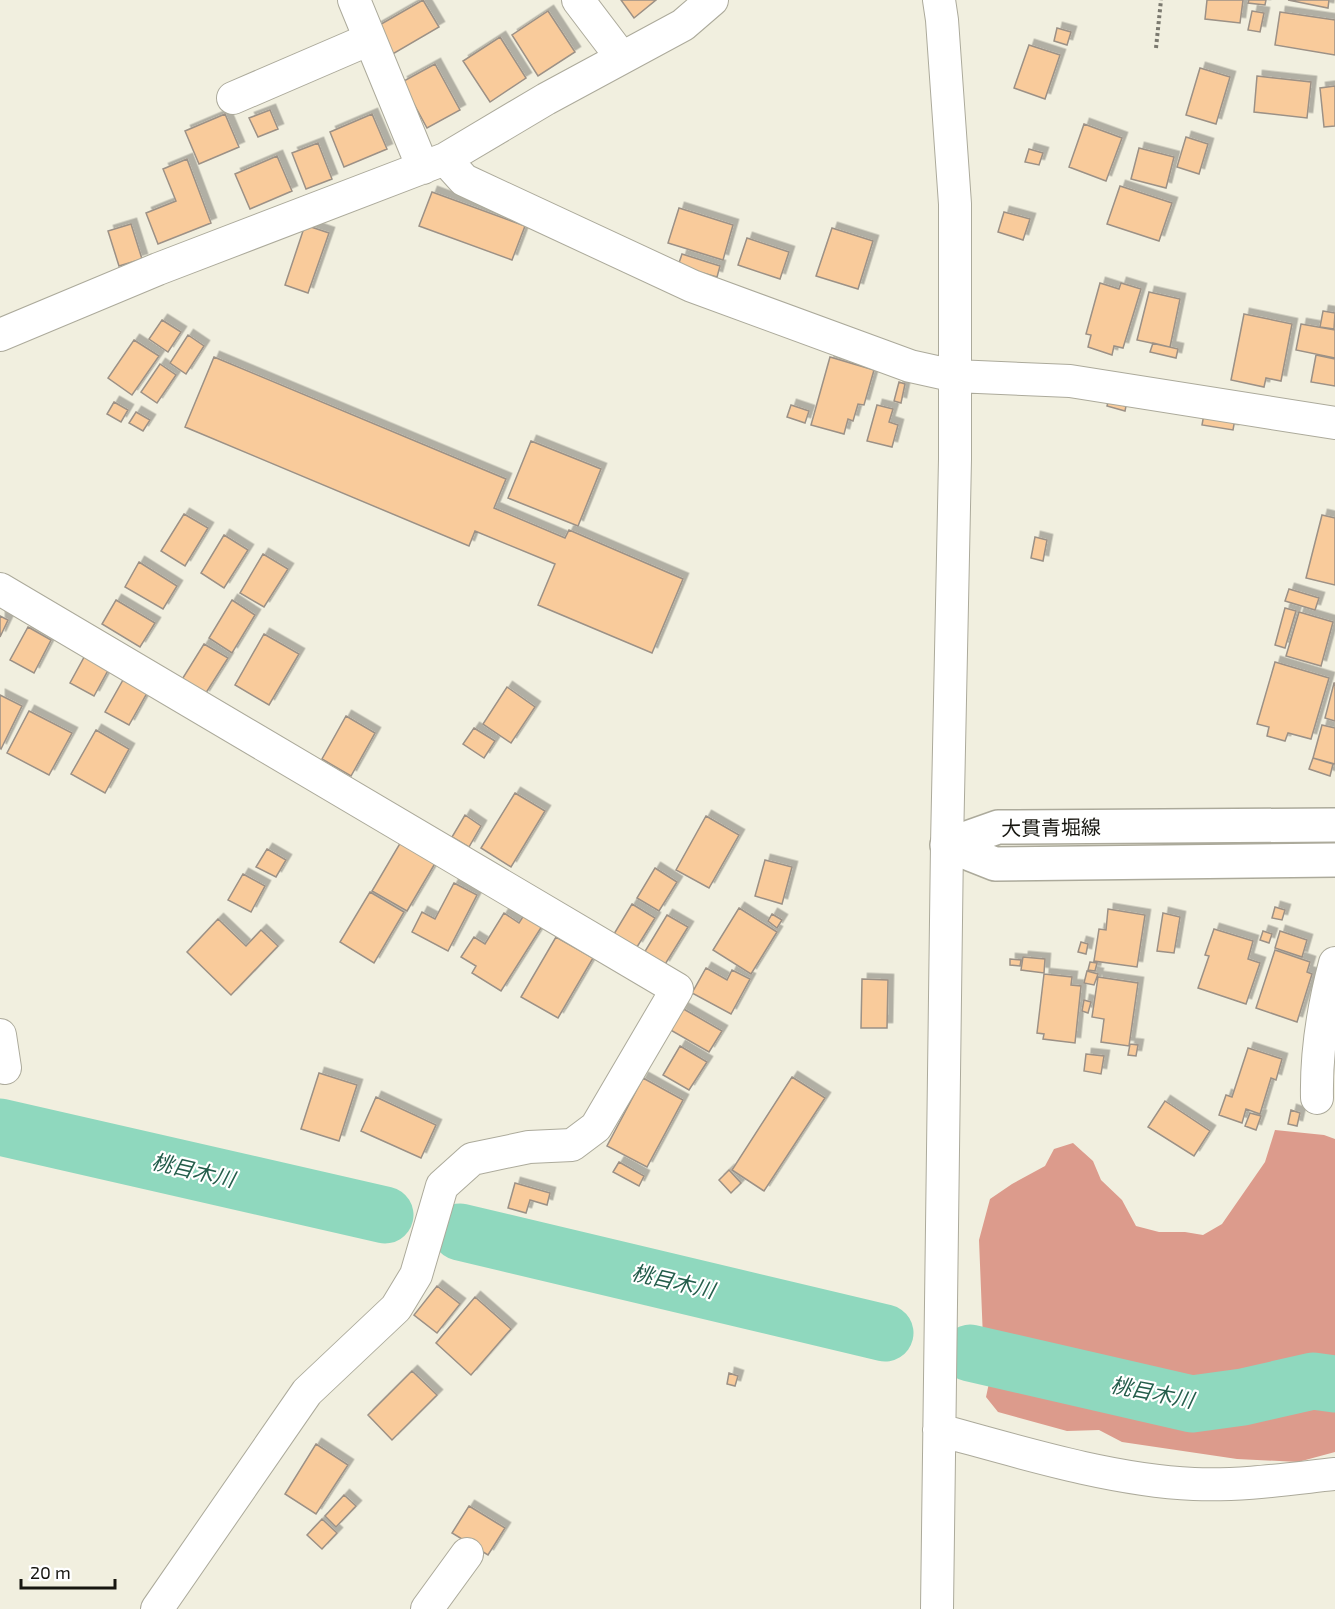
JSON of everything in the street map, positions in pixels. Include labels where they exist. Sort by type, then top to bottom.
[{"type":"main road","name":"大貫青堀線","points":[[947,845],[998,827],[1335,825]]},
{"type":"main road","name":"大貫青堀線","points":[[947,845],[995,864],[1335,860]]},
{"type":"street","points":[[578,0],[622,58]]},
{"type":"street","points":[[0,335],[158,269],[434,163],[682,25],[712,0]]},
{"type":"street","points":[[937,1609],[956,204],[939,0]]},
{"type":"street","points":[[359,2],[370,39],[434,163],[464,180],[692,286],[910,366],[955,376],[1070,381],[1335,423]]},
{"type":"street","points":[[233,98],[370,39]]},
{"type":"street","points":[[0,589],[677,989],[596,1127],[572,1145],[529,1146],[472,1159],[442,1186],[416,1275],[396,1308],[307,1392],[157,1609]]},
{"type":"street","points":[[1317,1098],[1316,1062],[1320,1028],[1335,963]]},
{"type":"street","points":[[0,1035],[5,1068]]},
{"type":"street","points":[[939,1430],[1056,1461],[1166,1481],[1193,1484],[1231,1483],[1335,1474]]},
{"type":"street","points":[[427,1609],[466,1554]]},
{"type":"path","points":[[1156,48],[1161,0]]},
{"type":"shaded area","points":[[1275,1130],[1324,1135],[1335,1139],[1335,1452],[1298,1462],[1237,1459],[1122,1442],[1099,1430],[1067,1431],[998,1412],[986,1397],[989,1383],[984,1363],[979,1240],[990,1199],[1045,1166],[1054,1149],[1073,1143],[1093,1161],[1101,1180],[1122,1200],[1136,1226],[1159,1232],[1203,1235],[1222,1224],[1265,1162]]},
{"type":"building","points":[[423,0],[439,27],[391,55],[376,27]]},
{"type":"building","points":[[621,0],[656,0],[634,18]]},
{"type":"building","points":[[1207,0],[1243,0],[1240,23],[1205,19]]},
{"type":"building","points":[[1249,0],[1266,0],[1265,5],[1248,3]]},
{"type":"building","points":[[1288,0],[1329,0],[1328,8]]},
{"type":"building","points":[[548,11],[575,52],[538,76],[512,35]]},
{"type":"building","points":[[1252,11],[1264,13],[1260,32],[1248,30]]},
{"type":"building","points":[[1280,12],[1335,20],[1335,55],[1275,45]]},
{"type":"building","points":[[1057,28],[1071,32],[1067,45],[1054,41]]},
{"type":"building","points":[[500,37],[526,78],[490,102],[463,61]]},
{"type":"building","points":[[1029,45],[1060,55],[1045,99],[1014,88]]},
{"type":"building","points":[[435,64],[460,110],[427,128],[402,82]]},
{"type":"building","points":[[1200,68],[1230,77],[1216,124],[1186,115]]},
{"type":"building","points":[[1257,76],[1311,82],[1307,118],[1254,112]]},
{"type":"building","points":[[1335,86],[1335,126],[1324,127],[1320,88]]},
{"type":"building","points":[[270,110],[278,129],[258,137],[249,118]]},
{"type":"building","points":[[225,114],[239,147],[199,164],[185,131]]},
{"type":"building","points":[[372,114],[387,149],[344,167],[330,132]]},
{"type":"building","points":[[1084,124],[1122,138],[1106,181],[1069,167]]},
{"type":"building","points":[[1186,137],[1208,144],[1199,174],[1177,167]]},
{"type":"building","points":[[318,143],[332,179],[306,189],[292,153]]},
{"type":"building","points":[[1139,148],[1174,157],[1166,188],[1131,179]]},
{"type":"building","points":[[1029,149],[1043,153],[1039,165],[1025,162]]},
{"type":"building","points":[[277,156],[292,191],[250,209],[235,174]]},
{"type":"building","points":[[187,159],[211,223],[158,244],[146,213],[176,201],[163,169]]},
{"type":"building","points":[[1120,186],[1172,203],[1159,241],[1107,224]]},
{"type":"building","points":[[432,192],[525,226],[512,260],[419,226]]},
{"type":"building","points":[[679,208],[733,225],[723,260],[668,243]]},
{"type":"building","points":[[1004,212],[1030,219],[1023,240],[998,232]]},
{"type":"building","points":[[131,224],[142,259],[119,266],[108,231]]},
{"type":"building","points":[[305,225],[329,233],[308,293],[285,285]]},
{"type":"building","points":[[832,228],[873,241],[858,289],[816,276]]},
{"type":"building","points":[[747,238],[789,252],[780,279],[738,265]]},
{"type":"building","points":[[682,254],[720,266],[717,277],[678,266]]},
{"type":"building","points":[[1100,283],[1119,289],[1121,283],[1141,289],[1123,348],[1114,346],[1112,355],[1088,347],[1091,335],[1086,334]]},
{"type":"building","points":[[1149,292],[1180,299],[1170,347],[1137,340]]},
{"type":"building","points":[[1323,311],[1335,313],[1334,329],[1320,327]]},
{"type":"building","points":[[1244,314],[1292,324],[1281,381],[1266,378],[1264,387],[1231,380]]},
{"type":"building","points":[[162,320],[181,332],[168,352],[149,339]]},
{"type":"building","points":[[1301,324],[1335,330],[1335,358],[1296,350]]},
{"type":"building","points":[[188,335],[204,346],[186,374],[170,363]]},
{"type":"building","points":[[134,340],[159,356],[132,395],[108,378]]},
{"type":"building","points":[[1153,343],[1178,349],[1176,358],[1150,352]]},
{"type":"building","points":[[1316,355],[1335,359],[1335,386],[1311,382]]},
{"type":"building","points":[[214,357],[506,479],[494,508],[565,538],[569,530],[683,579],[652,653],[538,605],[555,564],[475,531],[469,546],[185,427]]},
{"type":"building","points":[[830,357],[874,370],[864,405],[858,404],[853,421],[848,419],[844,434],[811,425]]},
{"type":"building","points":[[160,364],[176,375],[157,403],[141,392]]},
{"type":"building","points":[[899,382],[905,384],[901,403],[894,401]]},
{"type":"building","points":[[114,402],[128,410],[121,422],[107,414]]},
{"type":"building","points":[[1108,402],[1126,406],[1125,411],[1107,406]]},
{"type":"building","points":[[791,405],[809,411],[805,423],[787,417]]},
{"type":"building","points":[[877,405],[893,409],[889,422],[898,425],[892,447],[867,441]]},
{"type":"building","points":[[136,412],[150,420],[143,431],[129,423]]},
{"type":"building","points":[[1204,414],[1235,419],[1233,430],[1202,425]]},
{"type":"building","points":[[531,441],[601,469],[578,526],[508,498]]},
{"type":"building","points":[[184,514],[208,528],[185,566],[161,551]]},
{"type":"building","points":[[1322,515],[1335,518],[1335,585],[1306,578]]},
{"type":"building","points":[[224,535],[248,550],[224,588],[201,573]]},
{"type":"building","points":[[1035,537],[1047,540],[1043,561],[1031,558]]},
{"type":"building","points":[[263,554],[288,569],[264,607],[240,593]]},
{"type":"building","points":[[139,562],[177,586],[163,609],[125,587]]},
{"type":"building","points":[[1289,589],[1319,598],[1315,610],[1285,601]]},
{"type":"building","points":[[116,600],[155,623],[140,647],[102,624]]},
{"type":"building","points":[[232,600],[255,615],[232,653],[209,638]]},
{"type":"building","points":[[1285,608],[1296,611],[1285,648],[1275,645]]},
{"type":"building","points":[[1299,612],[1333,622],[1321,666],[1286,656]]},
{"type":"building","points":[[0,616],[8,620],[0,637]]},
{"type":"building","points":[[28,627],[51,640],[34,673],[10,660]]},
{"type":"building","points":[[264,634],[299,654],[269,705],[235,685]]},
{"type":"building","points":[[204,644],[228,658],[204,696],[181,681]]},
{"type":"building","points":[[88,650],[112,663],[94,696],[70,683]]},
{"type":"building","points":[[1275,662],[1329,678],[1311,739],[1288,733],[1285,741],[1267,736],[1269,727],[1257,724]]},
{"type":"building","points":[[123,680],[147,693],[129,725],[105,712]]},
{"type":"building","points":[[1335,683],[1335,721],[1325,718]]},
{"type":"building","points":[[507,687],[535,707],[511,743],[483,724]]},
{"type":"building","points":[[0,695],[22,706],[1,749],[0,748]]},
{"type":"building","points":[[29,711],[72,733],[49,775],[7,753]]},
{"type":"building","points":[[346,716],[375,733],[351,776],[322,759]]},
{"type":"building","points":[[1322,725],[1335,728],[1335,764],[1313,758]]},
{"type":"building","points":[[474,728],[495,741],[484,758],[463,744]]},
{"type":"building","points":[[96,730],[129,749],[105,793],[71,774]]},
{"type":"building","points":[[1313,758],[1333,764],[1330,776],[1309,769]]},
{"type":"building","points":[[515,793],[545,811],[511,867],[481,848]]},
{"type":"building","points":[[465,815],[481,826],[469,847],[452,837]]},
{"type":"building","points":[[706,816],[739,835],[709,888],[676,870]]},
{"type":"building","points":[[402,840],[437,860],[407,911],[372,891]]},
{"type":"building","points":[[267,849],[286,860],[276,877],[256,867]]},
{"type":"building","points":[[765,860],[792,867],[782,904],[755,896]]},
{"type":"building","points":[[655,868],[677,882],[659,911],[637,898]]},
{"type":"building","points":[[243,874],[265,886],[251,912],[228,900]]},
{"type":"building","points":[[454,883],[477,895],[448,951],[412,932],[422,912],[435,919]]},
{"type":"building","points":[[370,892],[404,912],[374,963],[340,942]]},
{"type":"building","points":[[632,904],[655,918],[637,947],[614,934]]},
{"type":"building","points":[[1275,907],[1285,910],[1282,920],[1272,918]]},
{"type":"building","points":[[739,908],[777,932],[751,974],[713,950]]},
{"type":"building","points":[[1108,909],[1145,915],[1137,967],[1094,961],[1099,929],[1106,930]]},
{"type":"building","points":[[526,912],[544,923],[501,991],[472,973],[476,966],[461,957],[474,937],[485,944],[504,913],[519,923]]},
{"type":"building","points":[[1163,913],[1180,917],[1174,953],[1157,951]]},
{"type":"building","points":[[772,914],[782,920],[777,928],[768,921]]},
{"type":"building","points":[[667,915],[688,927],[664,966],[644,953]]},
{"type":"building","points":[[218,919],[246,946],[261,930],[278,946],[231,995],[187,952]]},
{"type":"building","points":[[1214,929],[1253,941],[1248,959],[1260,963],[1246,1004],[1198,988],[1209,956],[1205,955]]},
{"type":"building","points":[[1263,931],[1272,934],[1269,943],[1260,940]]},
{"type":"building","points":[[1280,931],[1307,940],[1302,957],[1275,948]]},
{"type":"building","points":[[556,937],[593,958],[558,1018],[521,997]]},
{"type":"building","points":[[1081,942],[1088,944],[1086,954],[1078,952]]},
{"type":"building","points":[[1275,950],[1310,962],[1307,972],[1312,974],[1297,1022],[1256,1008]]},
{"type":"building","points":[[1023,957],[1045,959],[1044,973],[1021,970]]},
{"type":"building","points":[[1010,959],[1021,960],[1020,966],[1010,965]]},
{"type":"building","points":[[1090,962],[1097,963],[1095,971],[1088,970]]},
{"type":"building","points":[[706,968],[727,980],[732,970],[750,979],[731,1014],[692,993]]},
{"type":"building","points":[[1087,971],[1098,974],[1094,985],[1084,983]]},
{"type":"building","points":[[1044,974],[1072,977],[1071,985],[1081,986],[1075,1043],[1043,1039],[1044,1034],[1037,1033]]},
{"type":"building","points":[[1098,977],[1138,983],[1129,1046],[1101,1042],[1104,1019],[1092,1017]]},
{"type":"building","points":[[862,979],[888,980],[887,1028],[861,1028]]},
{"type":"building","points":[[1084,1000],[1091,1002],[1088,1013],[1082,1011]]},
{"type":"building","points":[[680,1007],[722,1031],[709,1052],[667,1028]]},
{"type":"building","points":[[1130,1044],[1138,1045],[1136,1056],[1128,1055]]},
{"type":"building","points":[[680,1046],[707,1062],[689,1090],[663,1075]]},
{"type":"building","points":[[1248,1048],[1282,1059],[1276,1080],[1271,1078],[1260,1114],[1246,1109],[1242,1123],[1219,1115],[1226,1095],[1232,1097]]},
{"type":"building","points":[[1086,1054],[1104,1056],[1101,1074],[1084,1071]]},
{"type":"building","points":[[319,1073],[357,1085],[339,1141],[301,1129]]},
{"type":"building","points":[[792,1077],[825,1098],[764,1191],[732,1170]]},
{"type":"building","points":[[643,1078],[683,1100],[647,1167],[607,1146]]},
{"type":"building","points":[[376,1097],[436,1125],[421,1158],[361,1131]]},
{"type":"building","points":[[1165,1101],[1210,1131],[1194,1156],[1148,1127]]},
{"type":"building","points":[[1291,1110],[1300,1113],[1297,1126],[1288,1124]]},
{"type":"building","points":[[1250,1113],[1261,1116],[1256,1130],[1245,1126]]},
{"type":"building","points":[[619,1162],[644,1176],[639,1186],[613,1172]]},
{"type":"building","points":[[729,1170],[741,1183],[731,1193],[719,1180]]},
{"type":"building","points":[[515,1183],[550,1193],[547,1205],[530,1200],[526,1213],[508,1208]]},
{"type":"building","points":[[437,1286],[460,1304],[437,1333],[414,1315]]},
{"type":"building","points":[[475,1297],[511,1329],[471,1375],[436,1343]]},
{"type":"building","points":[[412,1371],[437,1395],[392,1440],[368,1415]]},
{"type":"building","points":[[729,1373],[738,1376],[735,1386],[727,1384]]},
{"type":"building","points":[[316,1444],[348,1465],[316,1514],[285,1494]]},
{"type":"building","points":[[344,1495],[356,1506],[336,1527],[325,1516]]},
{"type":"building","points":[[469,1506],[505,1528],[488,1555],[452,1533]]},
{"type":"building","points":[[322,1519],[337,1533],[322,1549],[307,1535]]},
{"type":"waterway","name":"桃目木川","points":[[0,1127],[385,1215]]},
{"type":"waterway","name":"桃目木川","points":[[460,1232],[885,1333]]},
{"type":"waterway","name":"桃目木川","points":[[970,1353],[1192,1404],[1243,1397],[1313,1381],[1335,1384]]}]
